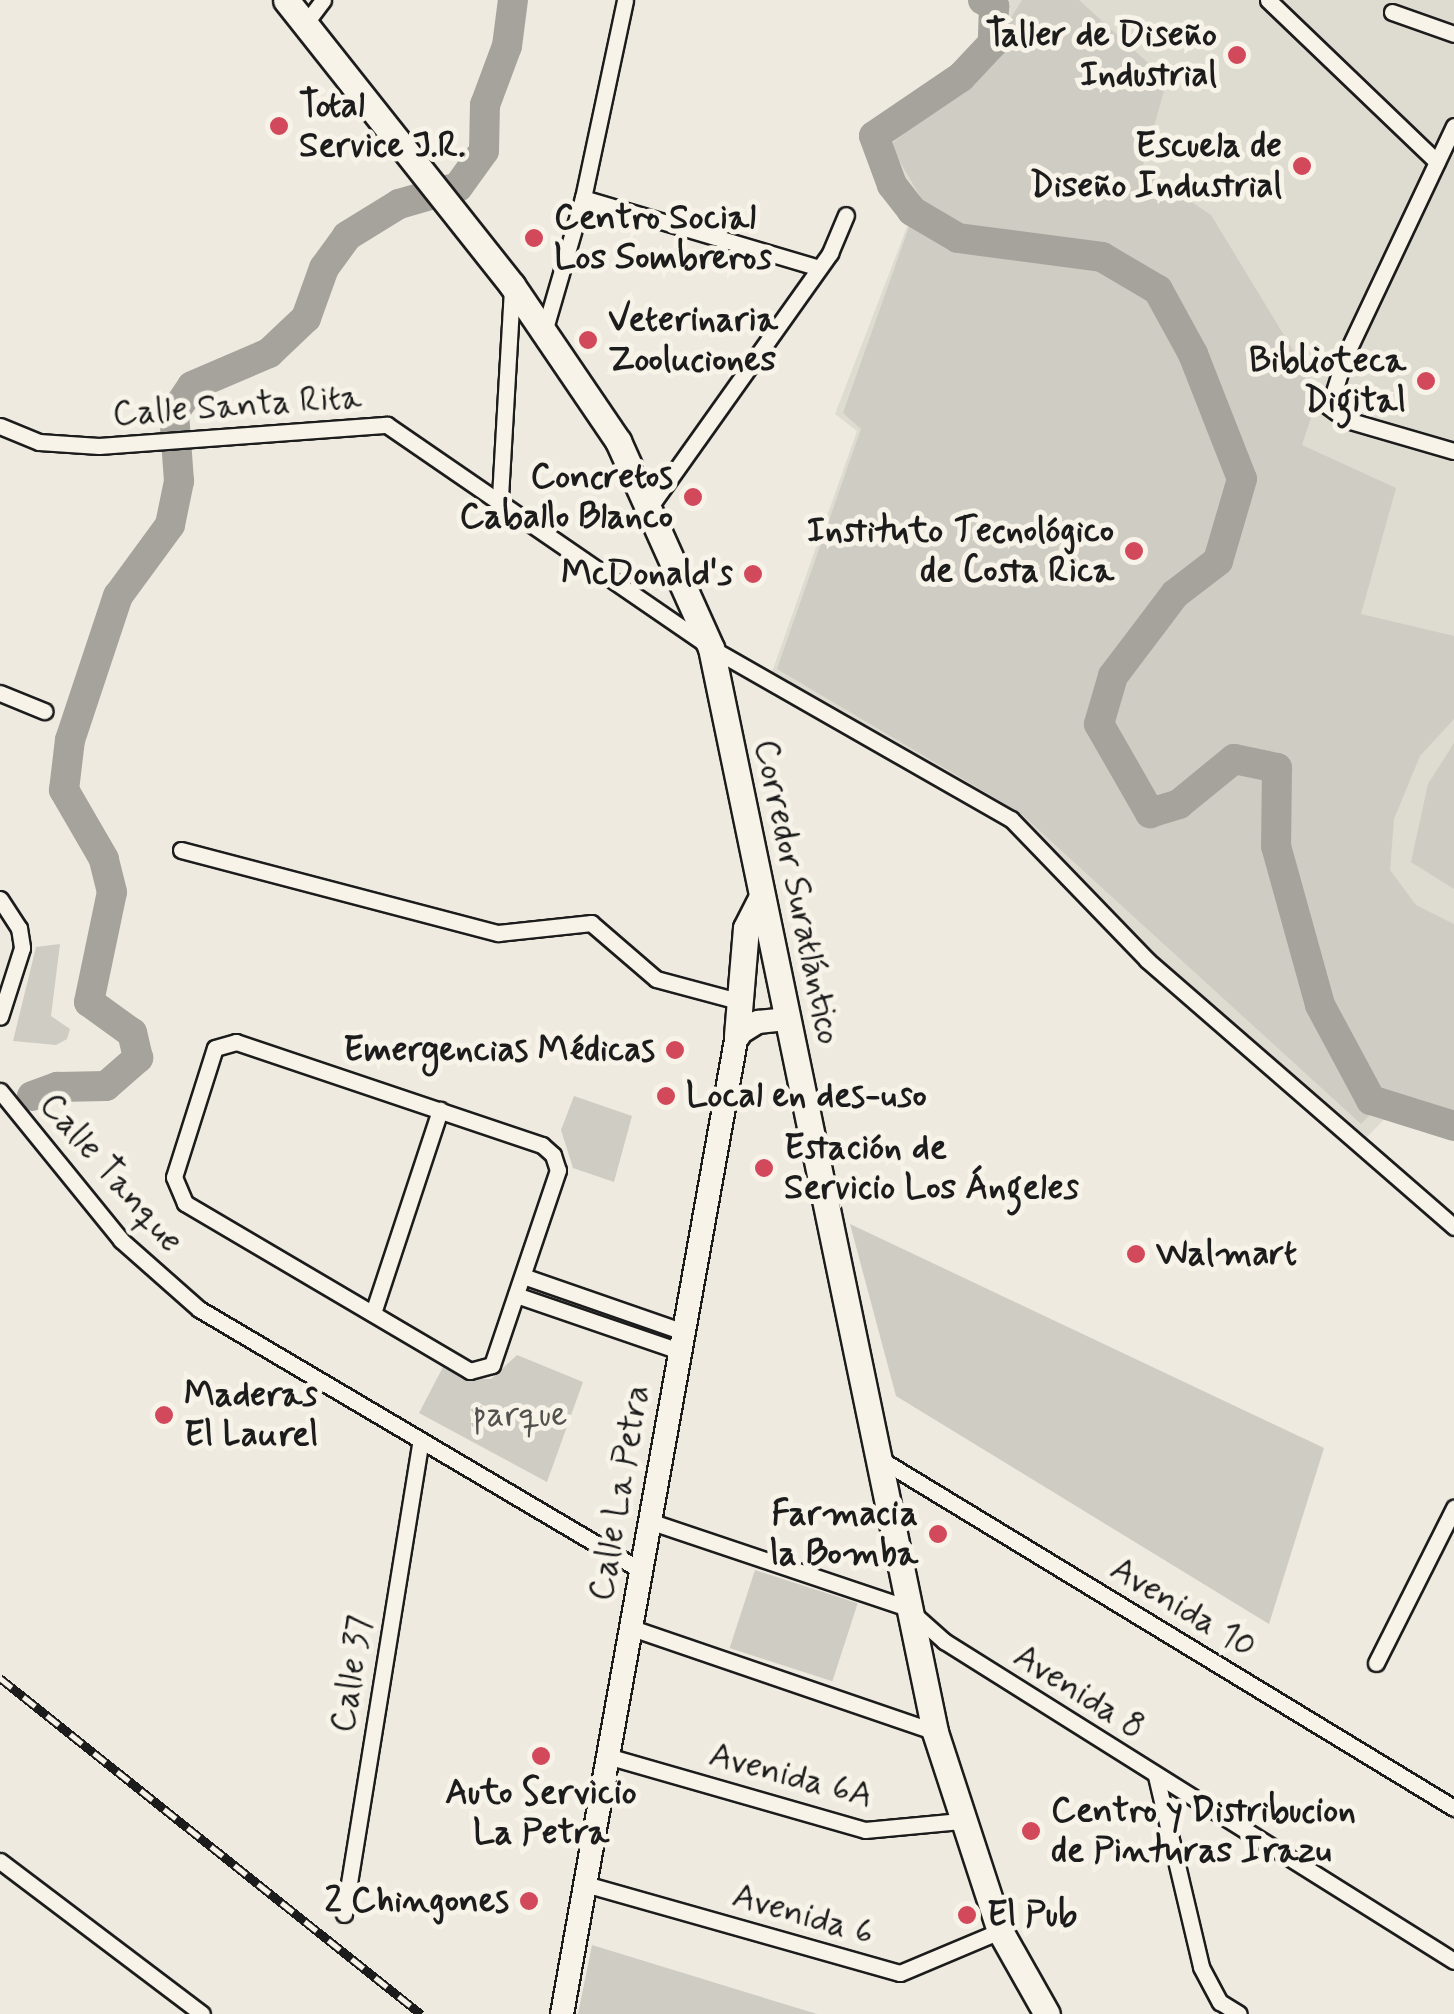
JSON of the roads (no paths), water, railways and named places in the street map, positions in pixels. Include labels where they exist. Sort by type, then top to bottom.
[{"type":"main road","name":"Corredor Suratlántico","points":[[286,0],[512,285],[618,442],[711,648],[935,1732],[1000,1931],[1047,2014]]},
{"type":"main road","points":[[737,1035],[746,928],[761,898]]},
{"type":"street","points":[[304,24],[324,0]]},
{"type":"street","points":[[544,332],[583,198],[625,0]]},
{"type":"street","points":[[1268,0],[1437,162]]},
{"type":"street","points":[[1392,12],[1454,34]]},
{"type":"street","points":[[1454,126],[1345,357],[1329,407],[1347,420],[1454,451]]},
{"type":"street","points":[[583,198],[816,267]]},
{"type":"street","points":[[650,508],[816,267],[830,253],[846,215]]},
{"type":"street","points":[[500,496],[512,285]]},
{"type":"street","name":"Calle Santa Rita","points":[[0,426],[40,442],[165,443],[388,425],[500,496],[711,648],[1011,819],[1147,960],[1454,1227]]},
{"type":"street","points":[[0,693],[44,710]]},
{"type":"street","points":[[181,850],[498,933],[591,923],[656,979],[738,1000]]},
{"type":"street","points":[[0,899],[20,928],[22,948],[0,1018]]},
{"type":"street","points":[[737,1035],[758,1022],[786,1019]]},
{"type":"street","name":"Calle La Petra","points":[[562,2014],[737,1035]]},
{"type":"street","points":[[224,1043],[440,1110],[542,1145],[553,1155],[558,1170],[492,1365],[482,1371],[470,1371],[185,1203],[175,1188],[216,1048],[224,1043]]},
{"type":"street","name":"Calle Tanque","points":[[0,1091],[121,1240],[199,1309],[642,1571]]},
{"type":"street","points":[[373,1313],[440,1110]]},
{"type":"street","points":[[523,1276],[682,1342]]},
{"type":"street","points":[[516,1295],[682,1342]]},
{"type":"street","name":"Calle 37","points":[[344,1914],[420,1443]]},
{"type":"street","name":"Avenida 10","points":[[880,1459],[1454,1808]]},
{"type":"street","points":[[1376,1663],[1454,1510]]},
{"type":"street","name":"Avenida 8","points":[[652,1522],[908,1608],[944,1641],[1454,1961]]},
{"type":"street","points":[[632,1628],[935,1732]]},
{"type":"street","name":"Avenida 6A","points":[[608,1756],[865,1830],[961,1820]]},
{"type":"street","points":[[1156,1776],[1201,1967],[1220,2002],[1239,2014]]},
{"type":"street","points":[[0,1860],[202,2014]]},
{"type":"street","name":"Avenida 6","points":[[585,1884],[900,1973],[1000,1931]]},
{"type":"waterway","points":[[32,1096],[57,1087],[106,1086],[138,1058],[132,1033],[89,1002],[112,892],[104,859],[64,790],[70,740],[118,596],[170,525],[179,481],[174,413],[192,386],[269,353],[306,318],[324,268],[347,236],[399,204],[458,187],[484,151],[485,105],[507,46],[513,0]]},
{"type":"waterway","points":[[983,0],[994,6],[993,43],[961,77],[874,136],[892,185],[912,211],[958,238],[1102,257],[1158,290],[1193,354],[1242,479],[1218,561],[1175,594],[1113,676],[1099,724],[1150,813],[1179,804],[1234,759],[1277,768],[1276,846],[1320,1005],[1371,1100],[1454,1126]]},
{"type":"railway","points":[[0,1678],[421,2014]]},
{"type":"place","name":"Taller de Diseño Industrial","points":[[1237,55]]},
{"type":"place","name":"Total Service J.R.","points":[[279,126]]},
{"type":"place","name":"Escuela de Diseño Industrial","points":[[1302,166]]},
{"type":"place","name":"Centro Social Los Sombreros","points":[[534,238]]},
{"type":"place","name":"Veterinaria Zooluciones","points":[[588,340]]},
{"type":"place","name":"Biblioteca Digital","points":[[1426,381]]},
{"type":"place","name":"Concretos Caballo Blanco","points":[[693,497]]},
{"type":"place","name":"Instituto Tecnológico de Costa Rica","points":[[1134,551]]},
{"type":"place","name":"McDonald's","points":[[753,574]]},
{"type":"place","name":"Emergencias Médicas","points":[[675,1050]]},
{"type":"place","name":"Local en des-uso","points":[[666,1096]]},
{"type":"place","name":"Estación de Servicio Los Ángeles","points":[[764,1168]]},
{"type":"place","name":"Walmart","points":[[1136,1254]]},
{"type":"place","name":"Maderas El Laurel","points":[[164,1415]]},
{"type":"place","name":"Farmacia la Bomba","points":[[938,1534]]},
{"type":"place","name":"Auto Servicio La Petra","points":[[541,1756]]},
{"type":"place","name":"Centro y Distribucion de Pinturas Irazu","points":[[1031,1831]]},
{"type":"place","name":"2 Chingones","points":[[529,1901]]},
{"type":"place","name":"El Pub","points":[[967,1915]]},
{"type":"park label","name":"parque","points":[[520,1415]]}]
